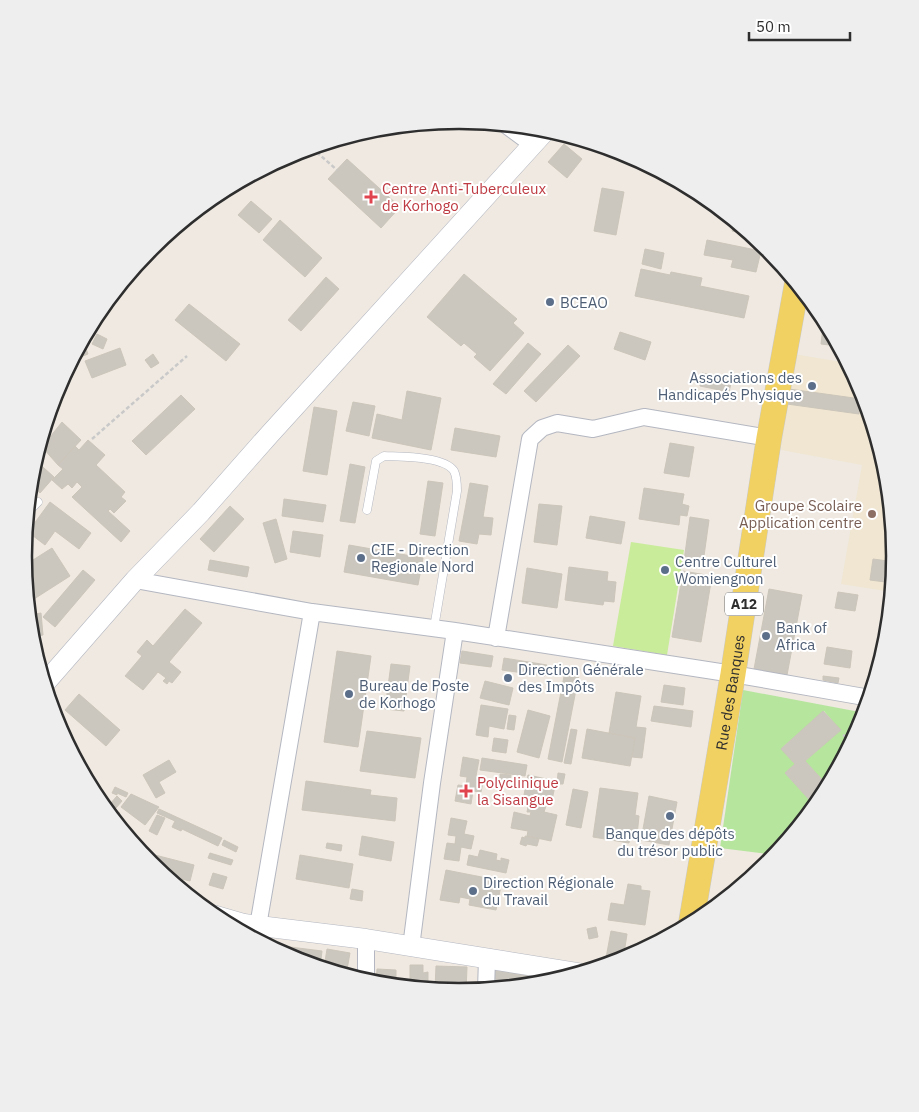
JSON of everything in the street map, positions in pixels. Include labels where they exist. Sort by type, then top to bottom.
[{"type":"main road","name":"Rue des Banques","points":[[693,914],[733,674],[769,438],[795,293]]},
{"type":"street","points":[[518,133],[533,144]]},
{"type":"street","points":[[50,677],[135,580],[201,512],[540,137]]},
{"type":"street","points":[[496,638],[530,439],[542,428],[557,423],[593,429],[644,417],[769,438]]},
{"type":"street","points":[[135,580],[312,612],[455,631],[733,674],[863,697]]},
{"type":"street","points":[[312,612],[248,927],[366,939],[561,970]]},
{"type":"street","points":[[411,947],[432,783],[455,631]]},
{"type":"street","points":[[366,939],[366,972]]},
{"type":"street","points":[[486,982],[487,959]]},
{"type":"lane","points":[[367,510],[376,461],[379,458],[384,456],[427,459],[447,466],[454,471],[457,482],[456,491],[434,628]]},
{"type":"path","points":[[318,154],[336,170]]},
{"type":"path","points":[[92,439],[187,356]]},
{"type":"shaded area","name":"Groupe Scolaire Application centre","points":[[793,354],[839,362],[864,419],[878,473],[886,528],[885,591],[841,584],[862,465],[776,449]]},
{"type":"green space","points":[[631,542],[684,550],[667,655],[613,646]]},
{"type":"green space","points":[[743,690],[857,711],[842,745],[823,780],[805,761],[840,730],[824,711],[782,748],[795,764],[785,773],[810,800],[781,838],[765,854],[720,848]]},
{"type":"building","points":[[564,144],[582,159],[567,178],[548,162]]},
{"type":"building","points":[[347,159],[400,207],[381,228],[328,179]]},
{"type":"building","points":[[602,188],[624,192],[616,235],[594,231]]},
{"type":"building","points":[[251,201],[272,219],[259,233],[238,215]]},
{"type":"building","points":[[280,220],[322,258],[305,277],[263,240]]},
{"type":"building","points":[[707,240],[757,250],[760,253],[756,272],[731,267],[733,260],[704,255]]},
{"type":"building","points":[[645,249],[664,253],[661,269],[642,264]]},
{"type":"building","points":[[641,269],[670,275],[671,272],[702,278],[700,286],[749,296],[744,318],[635,296]]},
{"type":"building","points":[[464,274],[517,319],[513,323],[524,333],[490,371],[474,357],[477,354],[464,343],[461,346],[427,317]]},
{"type":"building","points":[[326,277],[339,289],[301,331],[288,320]]},
{"type":"building","points":[[189,304],[240,344],[226,361],[175,320]]},
{"type":"building","points":[[823,331],[831,345],[821,344]]},
{"type":"building","points":[[620,332],[651,342],[645,360],[614,349]]},
{"type":"building","points":[[97,334],[107,339],[103,349],[92,344]]},
{"type":"building","points":[[528,343],[541,354],[506,394],[493,384]]},
{"type":"building","points":[[568,345],[580,356],[536,402],[524,391]]},
{"type":"building","points":[[120,348],[126,365],[92,378],[85,361]]},
{"type":"building","points":[[153,354],[159,363],[151,368],[145,360]]},
{"type":"building","points":[[702,373],[732,379],[729,392],[700,386]]},
{"type":"building","points":[[789,389],[856,398],[860,408],[859,414],[787,404]]},
{"type":"building","points":[[407,391],[441,398],[431,450],[372,438],[377,414],[402,420]]},
{"type":"building","points":[[181,395],[195,409],[146,455],[132,441]]},
{"type":"building","points":[[353,402],[375,406],[369,436],[346,431]]},
{"type":"building","points":[[314,407],[337,411],[327,475],[303,471]]},
{"type":"building","points":[[62,422],[81,440],[58,465],[46,451],[49,438]]},
{"type":"building","points":[[455,428],[500,436],[496,457],[451,450]]},
{"type":"building","points":[[88,440],[105,455],[96,465],[125,492],[121,497],[126,501],[114,513],[110,509],[108,511],[130,531],[121,542],[72,497],[82,487],[77,482],[72,488],[68,484],[62,489],[52,480],[63,469],[58,465],[75,446],[79,450]]},
{"type":"building","points":[[670,443],[694,447],[689,477],[664,473]]},
{"type":"building","points":[[350,464],[365,467],[355,523],[340,521]]},
{"type":"building","points":[[42,467],[54,477],[40,493],[38,491]]},
{"type":"building","points":[[428,481],[443,483],[435,536],[420,534]]},
{"type":"building","points":[[470,483],[488,486],[483,517],[493,518],[491,535],[479,534],[477,544],[459,541]]},
{"type":"building","points":[[644,488],[684,494],[682,504],[689,506],[687,516],[680,515],[679,525],[639,519]]},
{"type":"building","points":[[284,499],[326,505],[323,522],[282,516]]},
{"type":"building","points":[[50,502],[91,533],[79,549],[55,531],[45,545],[33,536],[33,525]]},
{"type":"building","points":[[539,504],[562,506],[557,545],[534,542]]},
{"type":"building","points":[[230,506],[244,519],[214,552],[200,539]]},
{"type":"building","points":[[590,516],[625,522],[621,544],[586,538]]},
{"type":"building","points":[[690,517],[709,520],[703,563],[684,561]]},
{"type":"building","points":[[276,519],[287,559],[275,563],[263,523]]},
{"type":"building","points":[[293,531],[323,535],[320,557],[290,552]]},
{"type":"building","points":[[349,545],[423,558],[418,585],[344,572]]},
{"type":"building","points":[[52,548],[70,576],[35,599],[32,560]]},
{"type":"building","points":[[873,559],[886,561],[886,582],[870,580]]},
{"type":"building","points":[[210,560],[249,567],[247,577],[208,570]]},
{"type":"building","points":[[569,567],[608,572],[607,581],[616,582],[614,602],[604,601],[603,605],[565,600]]},
{"type":"building","points":[[527,568],[562,574],[557,608],[522,603]]},
{"type":"building","points":[[83,570],[95,580],[55,627],[43,617]]},
{"type":"building","points":[[683,571],[712,576],[701,642],[672,637]]},
{"type":"building","points":[[769,589],[802,595],[787,675],[754,669]]},
{"type":"building","points":[[838,592],[858,595],[855,611],[835,608]]},
{"type":"building","points":[[185,609],[202,623],[169,662],[181,672],[172,683],[169,681],[167,684],[163,681],[166,678],[158,672],[143,690],[125,676],[142,656],[137,652],[147,640],[153,646]]},
{"type":"building","points":[[41,613],[43,635],[40,635],[36,614]]},
{"type":"building","points":[[827,647],[852,651],[850,668],[824,664]]},
{"type":"building","points":[[337,651],[371,656],[358,747],[324,742]]},
{"type":"building","points":[[462,651],[493,656],[491,667],[460,663]]},
{"type":"building","points":[[504,658],[547,665],[545,676],[502,670]]},
{"type":"building","points":[[391,664],[410,666],[404,711],[385,709]]},
{"type":"building","points":[[566,666],[580,669],[562,762],[548,759]]},
{"type":"building","points":[[823,676],[839,678],[838,683],[823,680]]},
{"type":"building","points":[[485,681],[513,688],[509,705],[480,698]]},
{"type":"building","points":[[664,685],[685,688],[683,705],[661,702]]},
{"type":"building","points":[[616,692],[641,696],[636,727],[646,728],[642,758],[632,757],[635,738],[609,733]]},
{"type":"building","points":[[79,694],[120,730],[106,746],[65,710]]},
{"type":"building","points":[[481,705],[508,709],[504,729],[489,726],[488,737],[476,735]]},
{"type":"building","points":[[654,706],[693,711],[691,727],[651,721]]},
{"type":"building","points":[[528,710],[550,716],[539,758],[517,752]]},
{"type":"building","points":[[823,711],[841,730],[805,761],[823,780],[810,800],[785,773],[795,764],[781,749]]},
{"type":"building","points":[[509,715],[516,716],[514,730],[507,729]]},
{"type":"building","points":[[571,729],[577,730],[571,764],[564,763]]},
{"type":"building","points":[[587,729],[635,738],[630,766],[582,758]]},
{"type":"building","points":[[367,731],[421,738],[415,778],[360,771]]},
{"type":"building","points":[[494,738],[508,740],[506,753],[492,751]]},
{"type":"building","points":[[463,757],[479,760],[476,776],[484,777],[481,792],[473,791],[471,804],[455,801],[458,785],[466,786],[467,777],[460,776]]},
{"type":"building","points":[[482,758],[527,765],[525,776],[480,770]]},
{"type":"building","points":[[169,760],[176,772],[159,782],[165,793],[156,798],[143,775]]},
{"type":"building","points":[[558,773],[565,774],[563,784],[557,784]]},
{"type":"building","points":[[500,774],[511,775],[510,782],[500,781]]},
{"type":"building","points":[[528,775],[556,781],[552,800],[524,795]]},
{"type":"building","points":[[306,781],[371,790],[370,795],[397,798],[395,821],[302,810]]},
{"type":"building","points":[[115,787],[128,793],[126,797],[112,793]]},
{"type":"building","points":[[600,788],[638,793],[635,815],[639,816],[637,836],[630,835],[629,843],[593,837]]},
{"type":"building","points":[[573,789],[588,792],[581,828],[566,825]]},
{"type":"building","points":[[131,794],[159,807],[145,825],[121,807]]},
{"type":"building","points":[[117,796],[122,801],[116,808],[111,803]]},
{"type":"building","points":[[649,796],[677,802],[669,845],[641,840]]},
{"type":"building","points":[[529,802],[546,806],[544,812],[557,815],[551,841],[527,836],[528,831],[511,828],[514,812],[530,816],[531,812],[527,812]]},
{"type":"building","points":[[159,809],[222,838],[218,846],[182,829],[181,831],[172,827],[175,821],[157,813]]},
{"type":"building","points":[[157,815],[165,818],[157,835],[149,831]]},
{"type":"building","points":[[451,818],[467,821],[464,834],[474,836],[471,849],[461,847],[459,861],[444,859],[447,843],[455,844],[456,836],[448,835]]},
{"type":"building","points":[[362,836],[394,842],[391,861],[359,855]]},
{"type":"building","points":[[525,836],[539,839],[537,846],[520,844],[522,837],[525,838]]},
{"type":"building","points":[[224,840],[238,847],[236,852],[222,845]]},
{"type":"building","points":[[327,843],[342,845],[341,851],[326,848]]},
{"type":"building","points":[[480,850],[497,854],[496,860],[501,861],[501,858],[509,860],[506,873],[467,865],[469,855],[478,857]]},
{"type":"building","points":[[210,853],[233,860],[231,865],[208,858]]},
{"type":"building","points":[[155,855],[194,865],[190,881],[180,879]]},
{"type":"building","points":[[300,855],[353,864],[349,888],[296,879]]},
{"type":"building","points":[[446,870],[502,881],[496,910],[469,905],[470,899],[460,897],[459,903],[440,900]]},
{"type":"building","points":[[213,873],[227,877],[223,889],[209,885]]},
{"type":"building","points":[[628,884],[641,886],[641,890],[650,891],[645,925],[608,920],[611,903],[624,905]]},
{"type":"building","points":[[352,889],[363,891],[362,901],[350,899]]},
{"type":"building","points":[[596,927],[598,937],[589,939],[587,929]]},
{"type":"building","points":[[611,931],[627,934],[625,949],[606,956]]},
{"type":"building","points":[[289,947],[322,951],[321,960]]},
{"type":"building","points":[[327,949],[350,953],[347,968],[325,961]]},
{"type":"building","points":[[410,965],[423,965],[423,973],[428,972],[428,982],[410,980]]},
{"type":"building","points":[[436,966],[467,967],[466,983],[435,982]]},
{"type":"building","points":[[377,969],[396,970],[396,978],[377,975]]},
{"type":"building","points":[[495,969],[538,976],[515,979],[493,981]]},
{"type":"place","name":"Centre Anti-Tuberculeux de Korhogo","points":[[371,197]]},
{"type":"place","name":"BCEAO","points":[[550,302]]},
{"type":"place","name":"Associations des Handicapés Physique","points":[[812,386]]},
{"type":"place","name":"Groupe Scolaire Application centre","points":[[872,514]]},
{"type":"place","name":"CIE - Direction Regionale Nord","points":[[361,558]]},
{"type":"place","name":"Centre Culturel Womiengnon","points":[[665,570]]},
{"type":"place","name":"Bank of Africa","points":[[766,636]]},
{"type":"place","name":"Direction Générale des Impôts","points":[[508,678]]},
{"type":"place","name":"Bureau de Poste de Korhogo","points":[[349,694]]},
{"type":"place","name":"Polyclinique la Sisangue","points":[[466,791]]},
{"type":"place","name":"Banque des dépôts du trésor public","points":[[670,816]]},
{"type":"place","name":"Direction Régionale du Travail","points":[[473,891]]}]
